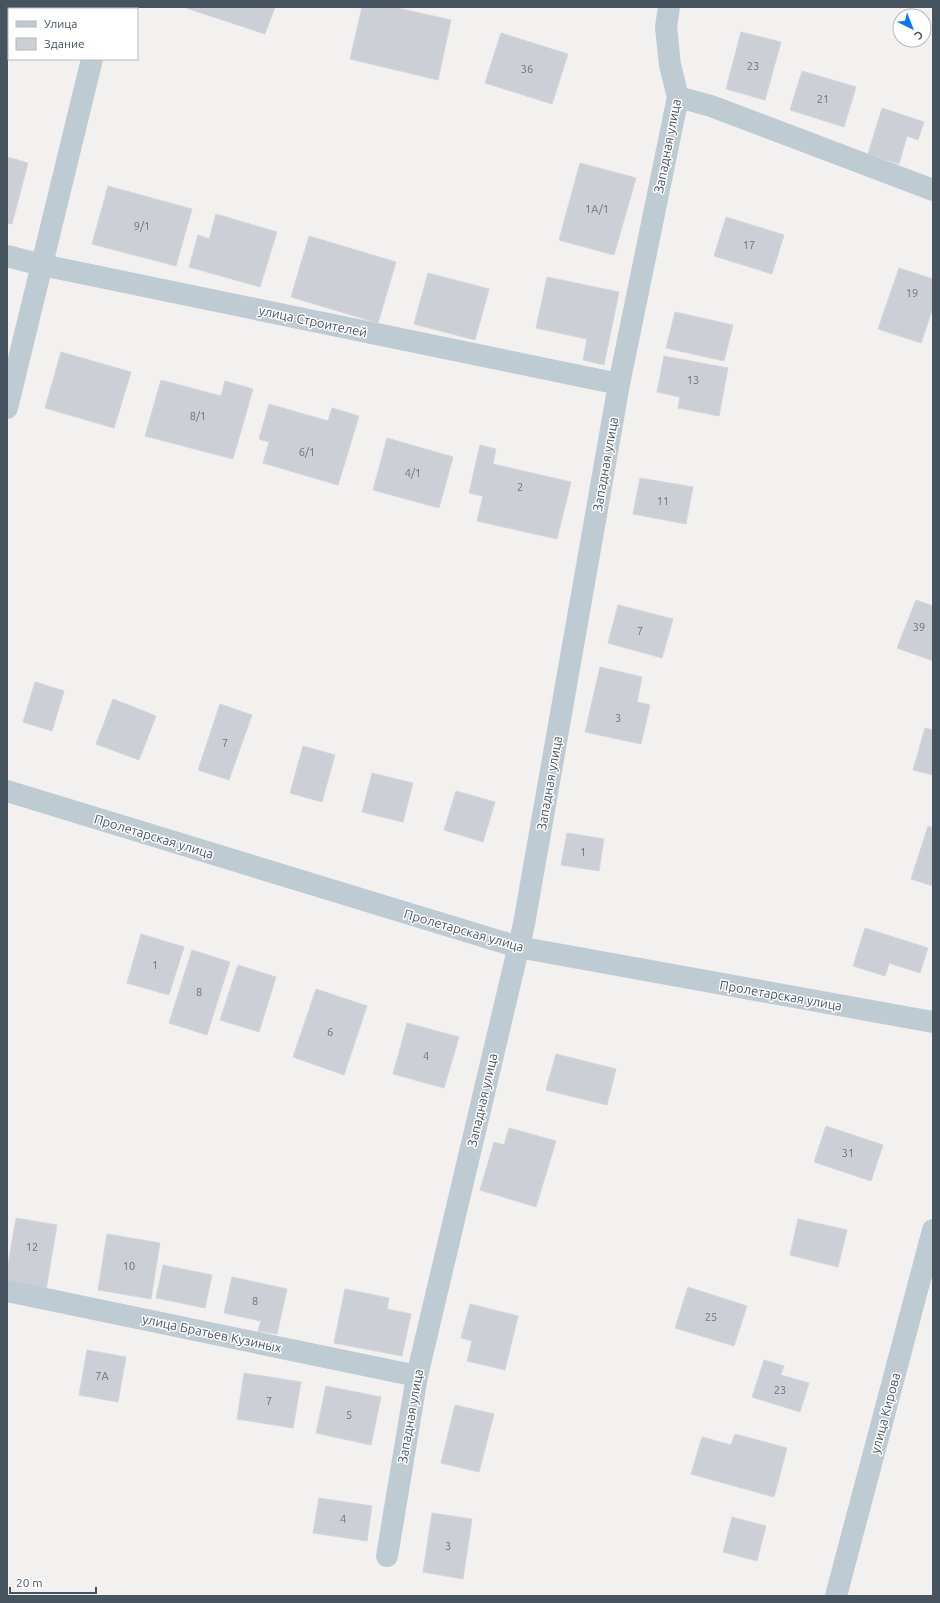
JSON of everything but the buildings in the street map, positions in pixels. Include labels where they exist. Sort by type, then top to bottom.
[{"type":"street","name":"Западная улица","points":[[387,1556],[416,1376],[524,924],[619,384],[678,97],[670,65],[666,27],[669,7]]},
{"type":"street","points":[[7,408],[92,60]]},
{"type":"street","points":[[678,97],[711,106],[933,190]]},
{"type":"street","name":"улица Строителей","points":[[7,256],[42,266],[619,384]]},
{"type":"street","name":"Пролетарская улица","points":[[7,791],[518,947],[933,1022]]},
{"type":"street","name":"улица Кирова","points":[[836,1596],[933,1230]]},
{"type":"street","name":"улица Братьев Кузиных","points":[[7,1291],[416,1376]]}]
